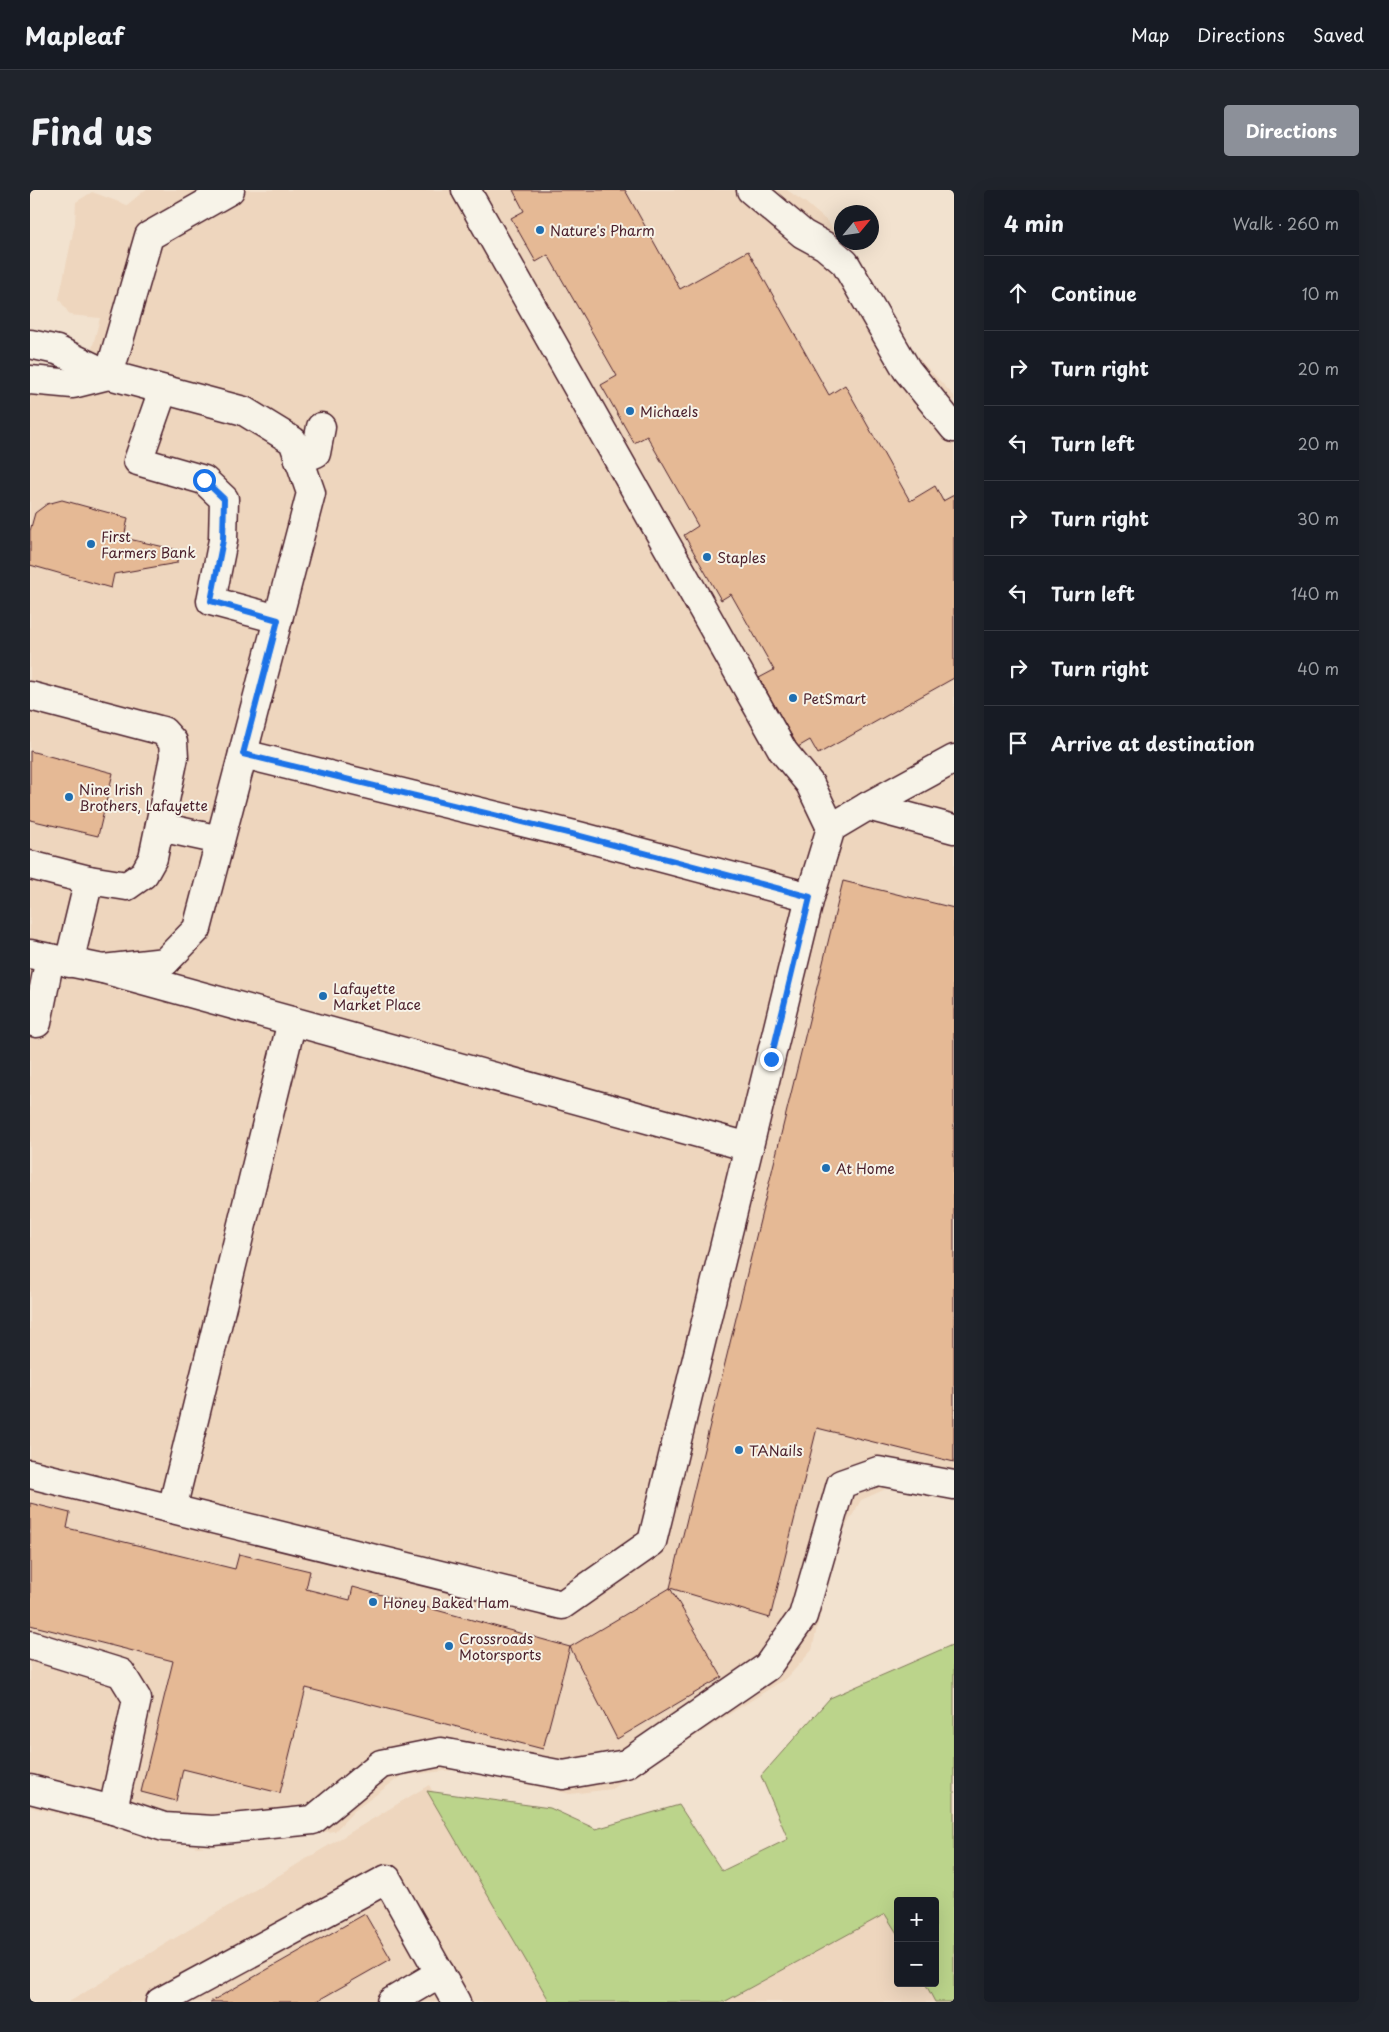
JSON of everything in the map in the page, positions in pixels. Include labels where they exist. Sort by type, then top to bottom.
[{"type":"lane","points":[[109,375],[149,236],[230,190]]},
{"type":"lane","points":[[30,1474],[562,1605],[652,1542],[810,897],[830,828],[810,784],[783,751],[466,190]]},
{"type":"lane","points":[[751,190],[803,234],[825,246],[845,263],[907,370],[954,428]]},
{"type":"lane","points":[[30,344],[57,350],[109,375],[244,411],[293,441],[311,493],[197,929],[164,962],[103,970]]},
{"type":"lane","points":[[30,380],[73,384],[109,375]]},
{"type":"lane","points":[[163,390],[138,461],[204,480],[224,499],[223,540],[211,601],[278,620]]},
{"type":"lane","points":[[299,460],[316,453],[321,427]]},
{"type":"lane","points":[[30,696],[163,731],[173,742],[174,757],[153,858],[144,874],[128,886],[89,880],[30,865]]},
{"type":"lane","points":[[243,754],[580,836],[810,897]]},
{"type":"lane","points":[[830,828],[954,759]]},
{"type":"lane","points":[[868,806],[954,828]]},
{"type":"lane","points":[[160,827],[220,840]]},
{"type":"lane","points":[[30,1021],[37,1022],[50,958],[89,880]]},
{"type":"lane","points":[[50,958],[103,970],[749,1147]]},
{"type":"lane","points":[[172,1509],[292,1022]]},
{"type":"lane","points":[[30,1789],[114,1810],[164,1827],[213,1830],[313,1820],[381,1764],[440,1752],[563,1775],[626,1764],[767,1667],[803,1616],[841,1484],[878,1471],[954,1485]]},
{"type":"lane","points":[[30,1645],[121,1673],[137,1699],[114,1810]]},
{"type":"lane","points":[[160,2002],[387,1879],[456,2002]]},
{"type":"lane","points":[[391,2002],[440,1974]]},
{"type":"shaded area","points":[[145,190],[787,190],[828,222],[834,231],[834,250],[846,250],[906,345],[954,396],[954,1500],[895,1485],[861,1500],[835,1546],[812,1650],[788,1677],[612,1789],[570,1794],[461,1769],[401,1776],[354,1811],[335,1831],[198,1847],[30,1807],[30,395],[80,395],[100,318],[70,315],[59,299],[75,223],[76,202],[92,192],[127,205]]},
{"type":"shaded area","points":[[429,1785],[556,2002],[69,2002]]},
{"type":"shaded area","points":[[886,1903],[894,1917],[894,1987],[933,1987],[942,2002],[699,2002]]},
{"type":"green space","points":[[954,1644],[954,2002],[935,2002],[927,1987],[939,1987],[939,1897],[894,1897],[894,1929],[885,1914],[724,2002],[550,2002],[427,1791],[550,1808],[596,1829],[679,1805],[722,1871],[788,1839],[761,1776],[830,1698]]},
{"type":"building","points":[[513,190],[625,190],[680,289],[748,251],[829,395],[845,385],[910,501],[935,486],[943,501],[954,495],[954,678],[818,754],[810,740],[798,747],[759,678],[774,670],[731,594],[721,600],[684,535],[698,526],[647,436],[634,443],[601,385],[617,376],[548,255],[536,262],[511,218],[524,211]]},
{"type":"building","name":"First Farmers Bank","points":[[62,500],[128,518],[124,538],[178,550],[177,563],[114,574],[111,588],[30,565],[30,531],[35,513],[47,504]]},
{"type":"building","name":"Nine Irish Brothers, Lafayette","points":[[30,751],[113,773],[98,836],[30,820]]},
{"type":"building","points":[[843,881],[954,908],[954,1462],[817,1428],[770,1618],[670,1588]]},
{"type":"building","points":[[30,1503],[70,1513],[67,1528],[235,1569],[239,1554],[310,1571],[306,1589],[350,1600],[353,1587],[570,1647],[543,1749],[306,1688],[280,1793],[183,1769],[176,1801],[141,1792],[173,1661],[30,1625]]},
{"type":"building","points":[[670,1588],[722,1677],[617,1739],[570,1647]]},
{"type":"building","points":[[365,1914],[391,1959],[315,2002],[210,2002]]},
{"type":"place","name":"Nature's Pharm","points":[[540,230]]},
{"type":"place","name":"Michaels","points":[[630,411]]},
{"type":"place","name":"First Farmers Bank","points":[[91,544]]},
{"type":"place","name":"Staples","points":[[707,557]]},
{"type":"place","name":"PetSmart","points":[[793,698]]},
{"type":"place","name":"Nine Irish Brothers, Lafayette","points":[[69,797]]},
{"type":"place","name":"Lafayette Market Place","points":[[323,996]]},
{"type":"place","name":"At Home","points":[[826,1168]]},
{"type":"place","name":"TANails","points":[[739,1450]]},
{"type":"place","name":"Honey Baked Ham","points":[[373,1602]]},
{"type":"place","name":"Crossroads Motorsports","points":[[449,1646]]},
{"type":"route","points":[[204,480],[224,499],[223,540],[211,601],[278,620],[243,754],[580,836],[810,897],[771,1059]]}]
